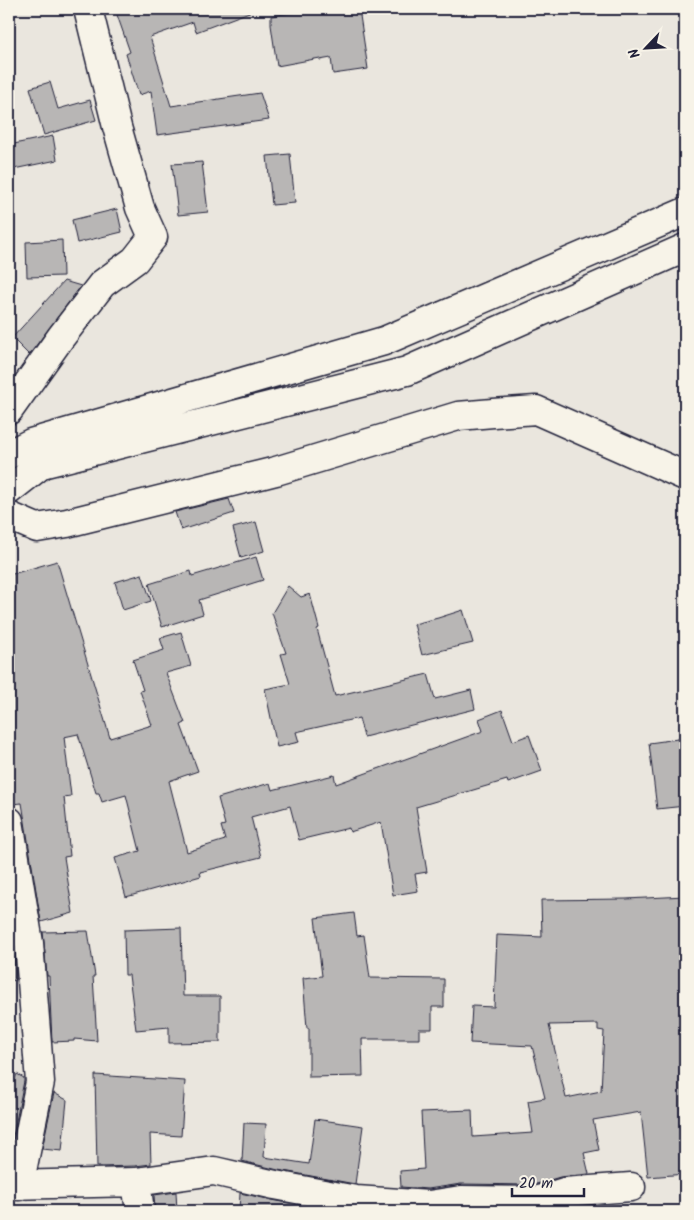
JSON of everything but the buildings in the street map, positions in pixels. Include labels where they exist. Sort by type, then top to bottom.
[{"type":"street","points":[[9,410],[61,337],[102,284],[134,260],[153,237],[140,208],[117,127],[88,9]]},
{"type":"street","points":[[9,454],[31,443],[384,341],[685,212]]},
{"type":"street","points":[[9,490],[42,464],[406,372],[685,248]]},
{"type":"street","points":[[9,516],[37,528],[66,523],[276,471],[458,416],[536,410],[685,476]]},
{"type":"street","points":[[9,821],[29,943],[40,1082],[14,1186],[136,1182],[214,1171],[275,1185],[356,1200],[429,1208],[461,1200],[535,1206],[564,1192],[631,1187]]},
{"type":"street","points":[[136,1182],[140,1211]]}]
